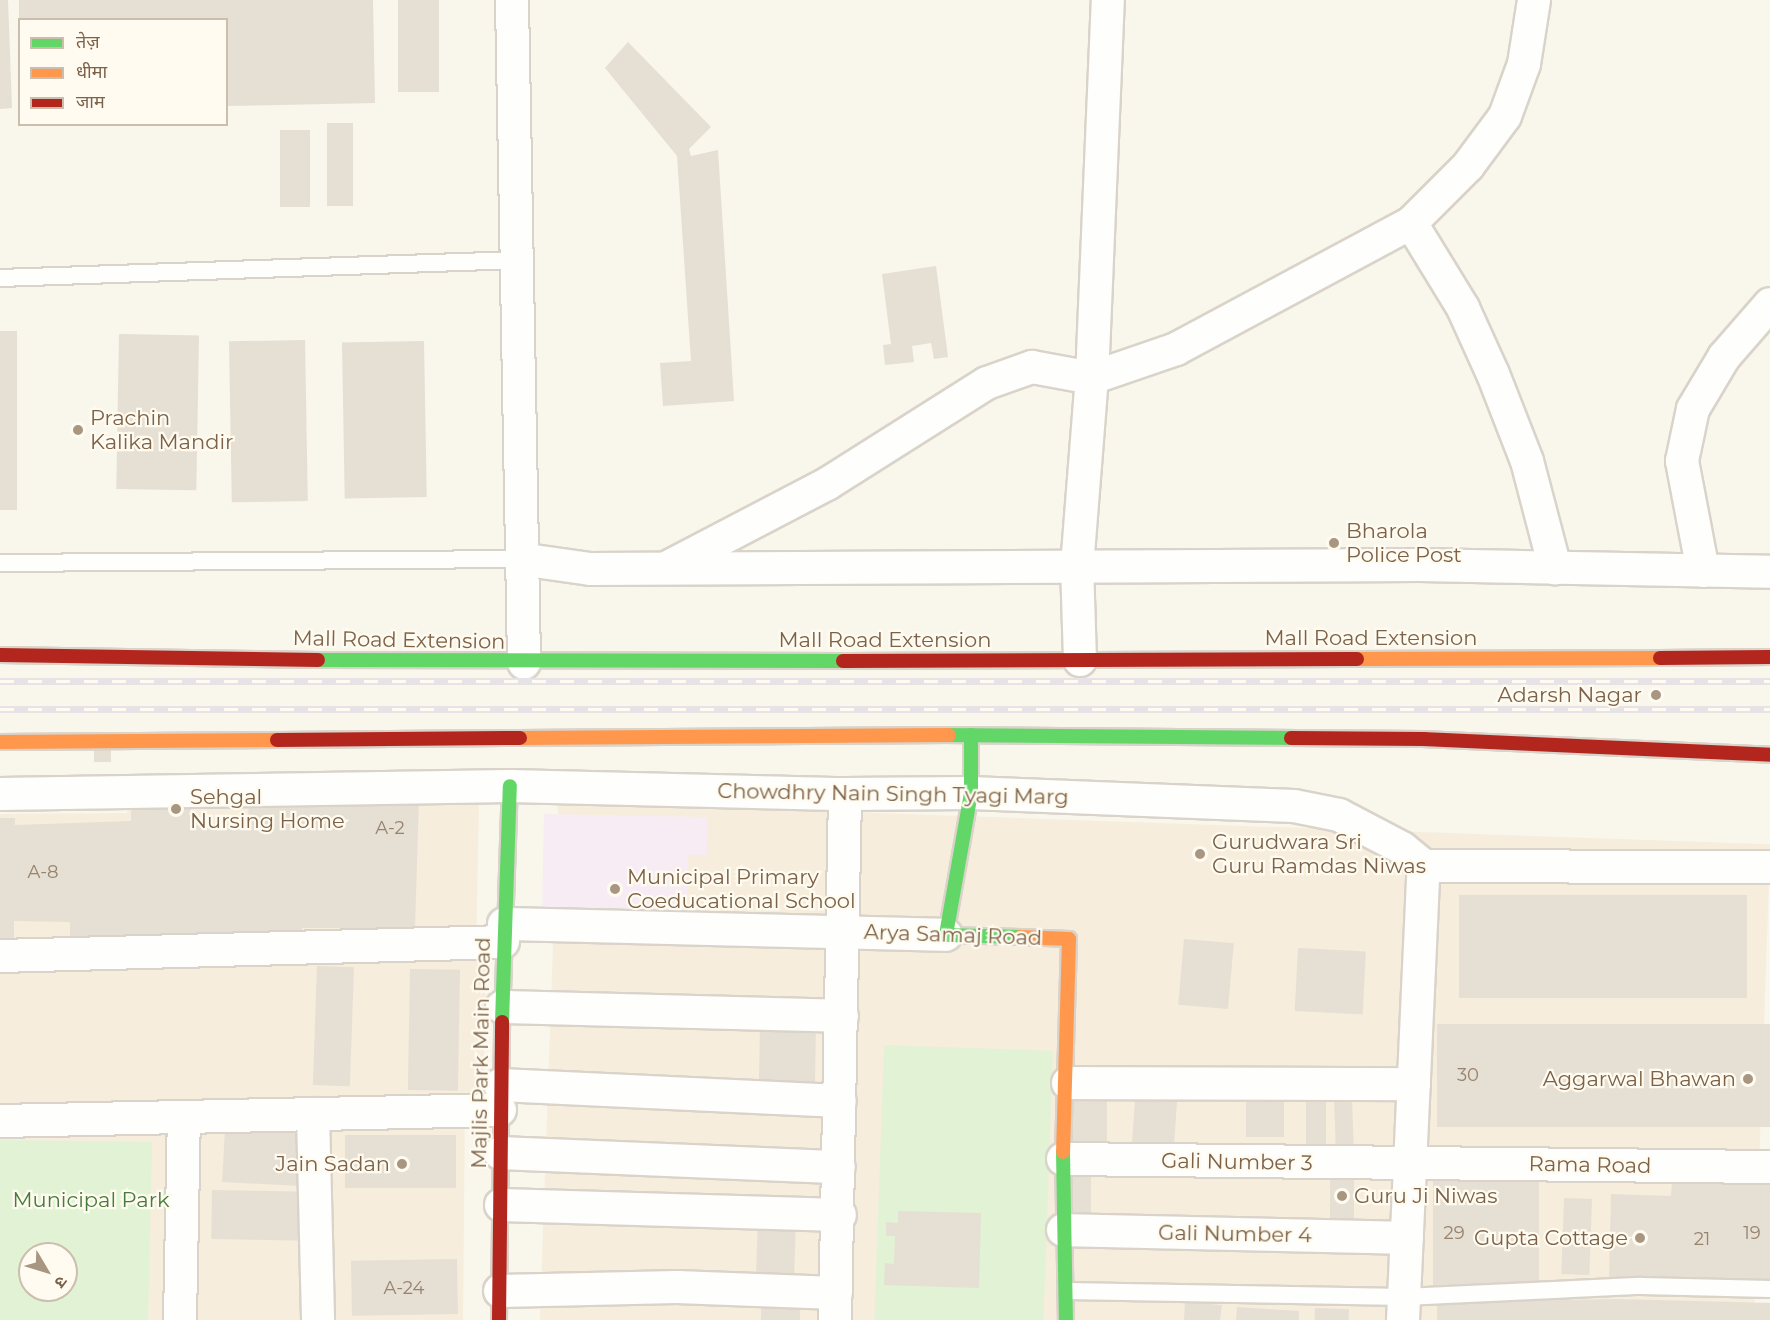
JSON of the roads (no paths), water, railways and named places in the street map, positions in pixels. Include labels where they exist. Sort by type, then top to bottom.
[{"type":"main road","name":"Mall Road Extension","points":[[0,655],[524,663],[1770,657]]},
{"type":"main road","points":[[946,935],[971,793],[971,735]]},
{"type":"main road","points":[[0,742],[971,735],[1424,739],[1770,755]]},
{"type":"main road","name":"Majlis Park Main Road","points":[[499,1306],[500,1098],[510,786]]},
{"type":"main road","name":"Arya Samaj Road","points":[[946,935],[1069,939],[1068,1083],[1063,1159],[1066,1320]]},
{"type":"street","points":[[512,0],[520,559],[524,663]]},
{"type":"street","points":[[1080,660],[1077,567],[1092,378],[1108,0]]},
{"type":"street","points":[[666,569],[827,484],[987,383],[1032,367],[1092,378],[1176,349],[1411,223],[1468,166],[1506,116],[1524,64],[1534,0]]},
{"type":"street","points":[[1411,223],[1463,308],[1493,374],[1527,461],[1555,568]]},
{"type":"street","points":[[1703,571],[1682,461],[1693,410],[1724,357],[1770,304]]},
{"type":"street","points":[[520,559],[590,569],[1555,568],[1770,572]]},
{"type":"street","name":"Chowdhry Nain Singh Tyagi Marg","points":[[0,794],[510,786],[845,794],[971,793],[1294,806],[1339,815],[1387,839],[1424,866]]},
{"type":"street","points":[[0,956],[504,933],[844,932],[845,794]]},
{"type":"street","points":[[1404,1308],[1424,866],[1770,867]]},
{"type":"street","name":"Arya Samaj Road","points":[[836,1306],[840,1215],[844,932],[946,935]]},
{"type":"street","points":[[502,1007],[842,1016]]},
{"type":"street","points":[[1068,1083],[1414,1084]]},
{"type":"street","points":[[0,1121],[184,1119],[314,1114],[500,1098],[840,1101]]},
{"type":"street","points":[[314,1114],[318,1320]]},
{"type":"street","points":[[180,1320],[184,1119]]},
{"type":"street","points":[[500,1153],[839,1167]]},
{"type":"street","name":"Gali Number 3","points":[[1063,1159],[1410,1164]]},
{"type":"street","name":"Rama Road","points":[[1410,1164],[1770,1167]]},
{"type":"street","points":[[501,1205],[840,1215]]},
{"type":"street","name":"Gali Number 4","points":[[1063,1230],[1407,1238]]},
{"type":"street","points":[[499,1306],[677,1287],[836,1306]]},
{"type":"lane","points":[[0,278],[517,260]]},
{"type":"lane","points":[[0,563],[520,559]]},
{"type":"lane","points":[[1067,1291],[1404,1308],[1641,1286],[1770,1289]]},
{"type":"railway","points":[[0,681],[1770,681]]},
{"type":"railway","points":[[0,709],[1770,709]]},
{"type":"place","name":"Prachin Kalika Mandir","points":[[78,430]]},
{"type":"place","name":"Bharola Police Post","points":[[1334,543]]},
{"type":"place","name":"Adarsh Nagar","points":[[1656,695]]},
{"type":"place","name":"Sehgal Nursing Home","points":[[176,809]]},
{"type":"place","name":"Gurudwara Sri Guru Ramdas Niwas","points":[[1200,854]]},
{"type":"place","name":"Municipal Primary Coeducational School","points":[[615,889]]},
{"type":"place","name":"Aggarwal Bhawan","points":[[1748,1079]]},
{"type":"place","name":"Jain Sadan","points":[[402,1164]]},
{"type":"place","name":"Guru Ji Niwas","points":[[1342,1196]]},
{"type":"place","name":"Gupta Cottage","points":[[1640,1238]]},
{"type":"park label","name":"Municipal Park","points":[[91,1200]]}]
